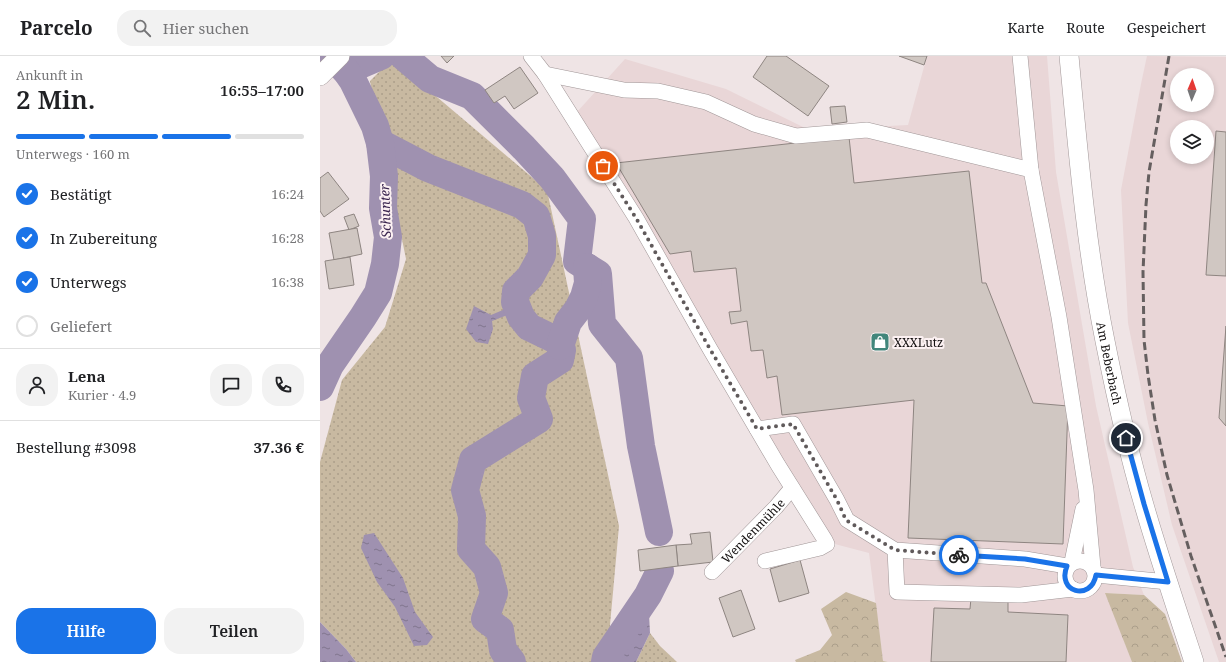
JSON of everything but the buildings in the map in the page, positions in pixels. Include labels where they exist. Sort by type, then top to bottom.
[{"type":"main road","points":[[320,76],[340,56]]},
{"type":"main road","name":"Am Beberbach","points":[[1069,56],[1077,148],[1104,339],[1144,504],[1194,662]]},
{"type":"main road","points":[[1072,90],[1076,73],[1084,56]]},
{"type":"street","name":"Wendenmühle","points":[[531,56],[545,74],[636,218],[710,349],[792,488],[827,544],[820,548],[765,561]]},
{"type":"street","points":[[895,550],[897,592],[1021,595],[1072,589],[1083,591],[1088,589],[1095,580],[1086,490],[1059,317],[1031,170],[1020,56]]},
{"type":"street","points":[[545,74],[624,90],[658,91],[706,102],[754,124],[796,136],[867,130],[1031,170]]},
{"type":"street","points":[[757,429],[793,424],[837,500],[846,520],[895,550],[1025,559],[1070,564],[1080,560],[1087,562],[1094,571],[1168,582]]},
{"type":"street","name":"Wendenmühle","points":[[712,572],[776,507],[792,488]]},
{"type":"street","points":[[1072,589],[1065,579],[1064,572],[1070,564],[1078,538],[1086,490]]},
{"type":"shaded area","points":[[927,56],[1047,56],[1056,172],[1096,406],[1133,567],[1144,595],[1106,593],[1132,662],[883,661],[869,553],[831,543],[577,112],[625,59],[726,89],[809,130],[908,125]]},
{"type":"shaded area","points":[[1147,56],[1226,57],[1226,662],[1219,662],[1172,525],[1148,423],[1128,323],[1121,190]]},
{"type":"green space","points":[[392,59],[547,190],[619,526],[609,636],[597,662],[356,662],[346,649],[320,622],[320,462],[342,380],[385,327],[406,259],[370,81]]},
{"type":"green space","points":[[846,592],[876,603],[883,661],[888,662],[796,662],[795,660],[820,650],[832,635],[821,609]]},
{"type":"green space","points":[[1105,593],[1144,595],[1165,614],[1182,662],[1132,662]]},
{"type":"green space","points":[[650,633],[660,646],[677,662],[636,662]]},
{"type":"water","points":[[517,304],[518,311],[492,321],[493,329],[488,344],[476,342],[466,329],[474,306],[491,315]]},
{"type":"water","points":[[374,533],[403,578],[415,612],[433,637],[427,645],[414,646],[395,607],[377,582],[361,548],[364,535]]},
{"type":"water","points":[[648,595],[650,633],[636,662],[597,662],[611,630]]},
{"type":"water","points":[[320,622],[346,649],[356,662],[320,662]]},
{"type":"waterway","name":"Schunter","points":[[320,387],[330,365],[378,293],[385,264],[388,237],[383,208],[384,176],[380,143],[375,126],[353,81],[346,71],[331,56]]},
{"type":"waterway","points":[[346,71],[381,56]]},
{"type":"waterway","points":[[403,56],[430,79],[472,96],[552,178],[582,219],[577,261],[598,274],[602,324],[629,358],[641,446],[659,532]]},
{"type":"waterway","points":[[380,143],[428,168],[522,205],[536,216],[542,236],[542,255],[530,277],[516,291],[515,302],[521,317],[529,327],[558,341],[562,350],[560,360],[535,376],[531,398],[539,419],[473,460],[465,490],[472,516],[471,549],[487,567],[494,593],[485,619],[500,630],[503,650],[512,662]]},
{"type":"waterway","points":[[560,346],[568,322],[578,309],[584,297],[588,283],[587,267]]},
{"type":"waterway","points":[[605,662],[606,657],[648,595],[660,571]]},
{"type":"railway","points":[[1169,56],[1149,172],[1146,205],[1143,272],[1144,340],[1155,420],[1167,475],[1191,556],[1226,657]]},
{"type":"way so far","points":[[603,166],[636,218],[757,429],[793,424],[837,500],[846,520],[895,550],[959,555]]},
{"type":"place","name":"XXXLutz","points":[[880,342]]},
{"type":"route","points":[[959,555],[1025,559],[1067,566],[1064,572],[1065,579],[1072,589],[1078,591],[1088,589],[1095,580],[1096,575],[1168,582],[1126,438]]}]
